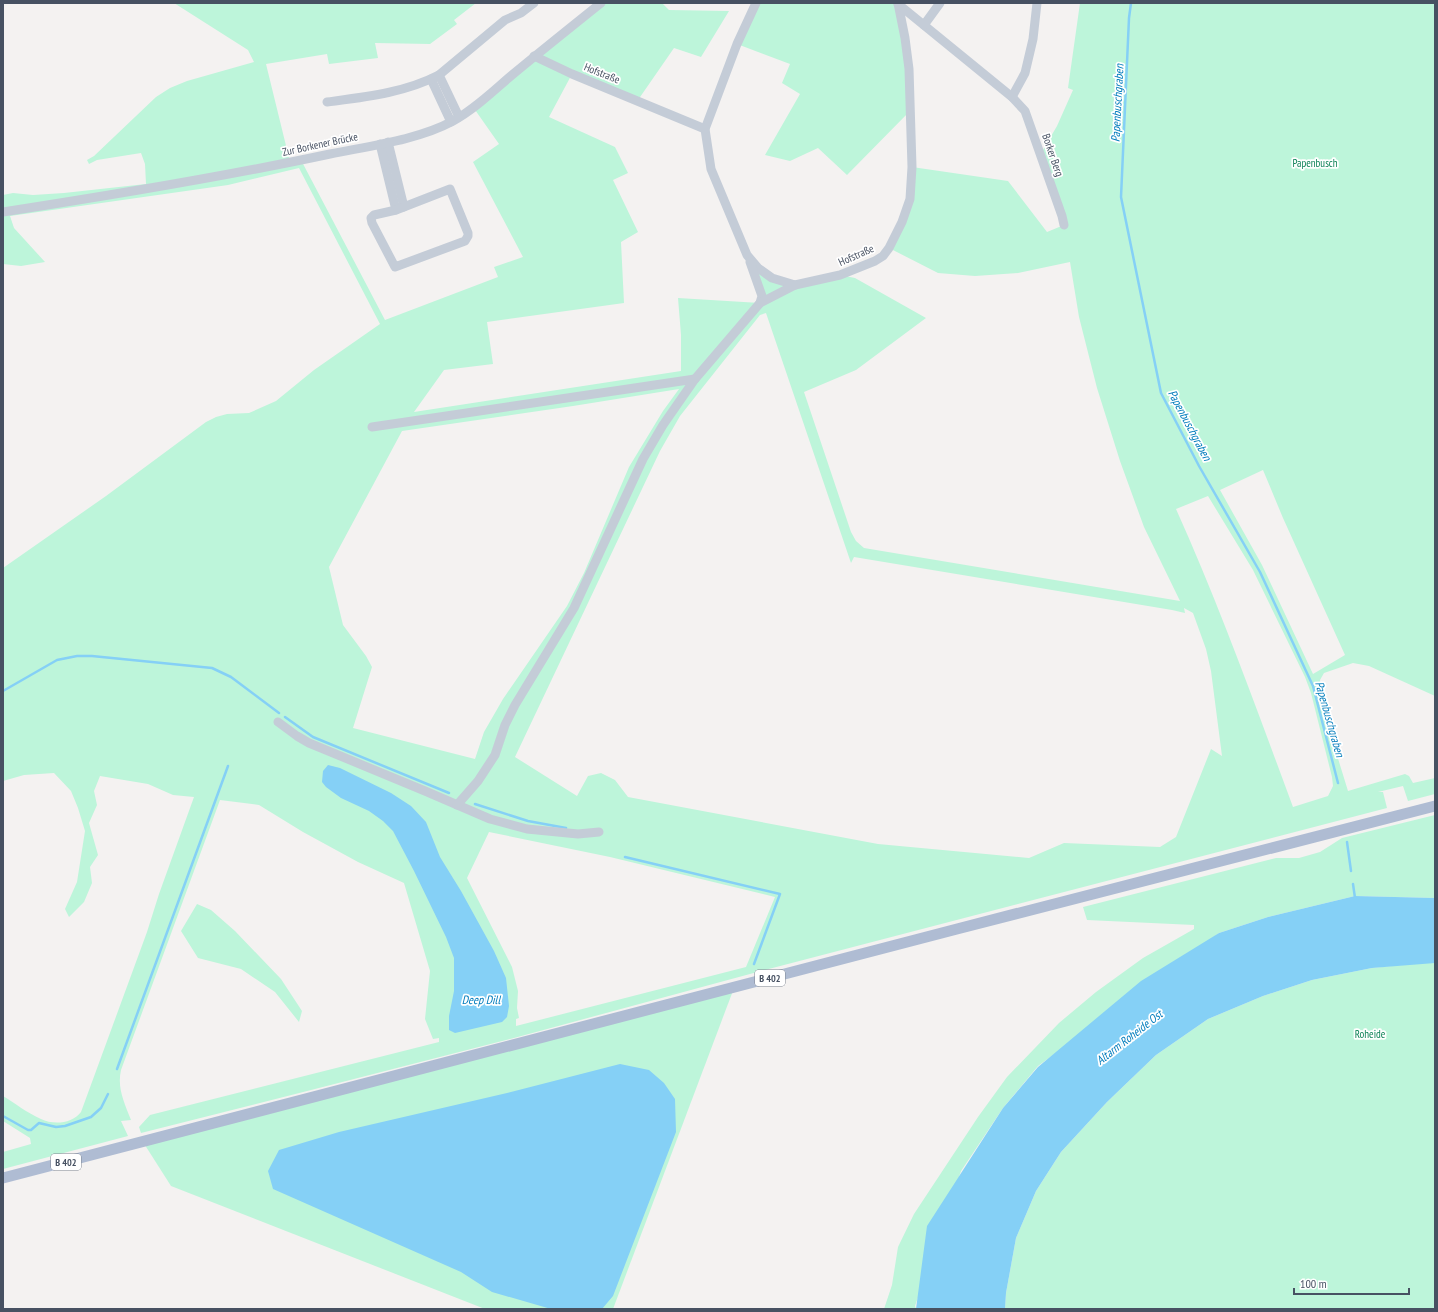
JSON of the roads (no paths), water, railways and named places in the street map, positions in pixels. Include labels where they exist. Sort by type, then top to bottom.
[{"type":"main road","name":"B 402","points":[[3,1178],[1435,806]]},
{"type":"street","points":[[326,102],[375,96],[403,89],[435,77],[505,20],[521,13],[534,3]]},
{"type":"street","name":"Zur Borkener Brücke","points":[[3,212],[162,187],[263,168],[384,143],[426,132],[456,119],[489,96],[534,56],[601,3]]},
{"type":"street","name":"Hofstraße","points":[[756,3],[737,44],[705,129],[711,169],[747,255],[758,268],[772,278],[795,285],[840,275],[875,261],[883,256],[889,248],[902,222],[910,199],[912,167],[909,69],[898,4]]},
{"type":"street","points":[[924,25],[940,3]]},
{"type":"street","points":[[1012,97],[1025,73],[1033,39],[1037,3]]},
{"type":"street","name":"Borker Berg","points":[[898,4],[1012,97],[1025,111],[1064,225]]},
{"type":"street","name":"Hofstraße","points":[[534,56],[572,74],[705,129]]},
{"type":"street","points":[[435,77],[456,119]]},
{"type":"street","points":[[384,143],[400,209]]},
{"type":"street","points":[[450,189],[468,236],[465,241],[395,267],[372,223],[371,218],[374,214],[400,209],[450,189]]},
{"type":"street","points":[[747,255],[762,296],[760,303]]},
{"type":"street","points":[[457,805],[478,781],[495,755],[505,725],[515,705],[574,608],[643,459],[663,425],[695,379],[760,303],[795,285]]},
{"type":"street","points":[[372,427],[695,379]]},
{"type":"street","points":[[278,722],[309,743],[490,819],[526,829],[578,834],[599,832]]},
{"type":"water","name":"Deep Dill","points":[[328,765],[340,768],[391,793],[411,806],[426,822],[440,857],[461,891],[494,951],[506,978],[509,1006],[507,1017],[502,1022],[455,1033],[449,1030],[449,1016],[454,991],[454,958],[446,937],[393,831],[383,821],[369,811],[341,798],[326,787],[322,782],[323,771]]},
{"type":"water","name":"Altarm Roheide Ost","points":[[1355,896],[1435,898],[1435,963],[1372,968],[1312,980],[1263,996],[1208,1019],[1156,1055],[1107,1102],[1061,1152],[1036,1191],[1016,1238],[1006,1293],[1005,1309],[916,1309],[927,1226],[1003,1108],[1038,1067],[1141,981],[1219,933],[1268,917]]},
{"type":"water","points":[[620,1064],[649,1070],[664,1083],[675,1099],[676,1132],[613,1296],[602,1309],[551,1309],[492,1292],[461,1272],[273,1189],[268,1171],[279,1150],[339,1132],[507,1093]]},
{"type":"waterway","name":"Papenbuschgraben","points":[[1131,3],[1129,18],[1121,197],[1161,393],[1199,466],[1260,572],[1313,686],[1338,783]]},
{"type":"waterway","points":[[3,691],[57,660],[77,656],[92,656],[212,668],[231,677],[279,713]]},
{"type":"waterway","points":[[285,717],[313,737],[449,793]]},
{"type":"waterway","points":[[117,1069],[228,766]]},
{"type":"waterway","points":[[475,804],[528,821],[566,828]]},
{"type":"waterway","name":"Papenbuschgraben","points":[[1347,842],[1351,871]]},
{"type":"waterway","points":[[625,857],[780,894],[754,964]]},
{"type":"waterway","name":"Papenbuschgraben","points":[[1353,884],[1355,898]]},
{"type":"waterway","points":[[3,1116],[28,1130],[31,1130],[39,1123],[56,1127],[65,1126],[91,1117],[101,1108],[108,1094]]},
{"type":"park label","name":"Papenbusch","points":[[1315,163]]},
{"type":"park label","name":"Roheide","points":[[1370,1034]]}]
